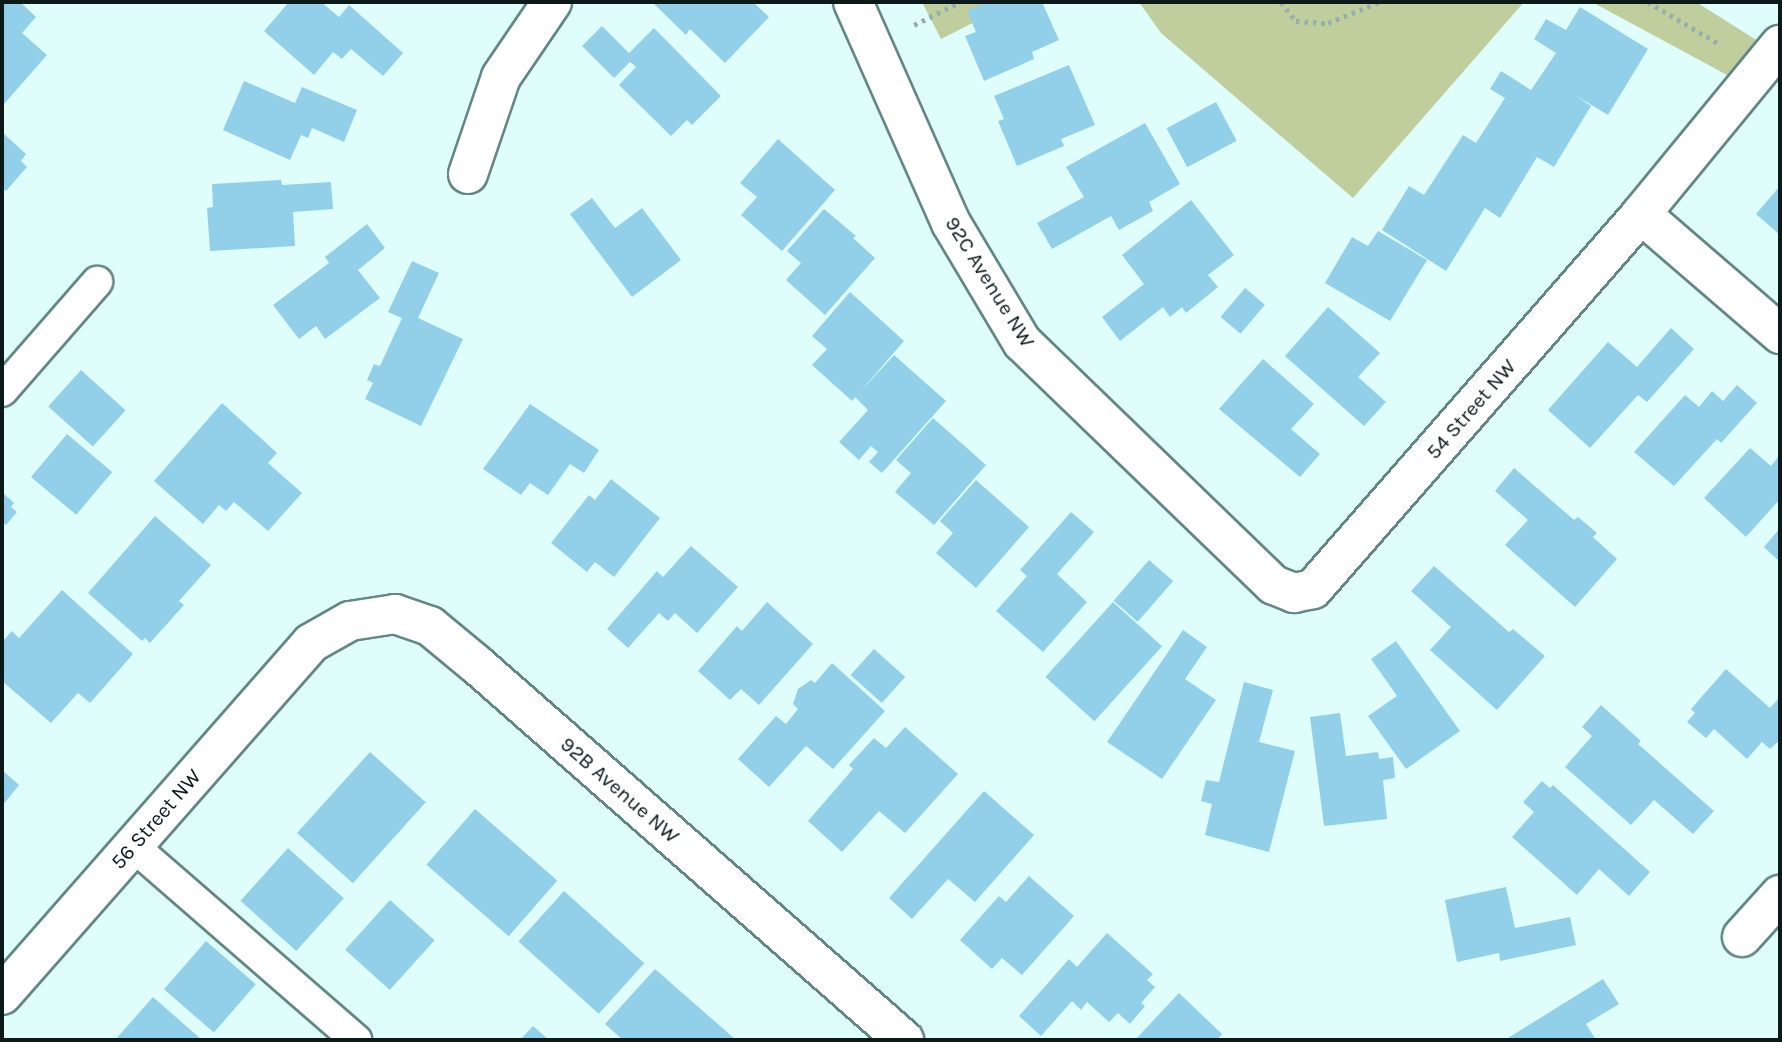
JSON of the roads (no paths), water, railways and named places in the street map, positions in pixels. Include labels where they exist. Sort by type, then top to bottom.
[{"type":"street","points":[[468,174],[501,77],[552,2]]},
{"type":"street","name":"92C Avenue NW","points":[[853,2],[951,223],[1022,342],[1274,584],[1294,593]]},
{"type":"street","name":"54 Street NW","points":[[1294,593],[1313,589],[1641,214],[1771,57]]},
{"type":"street","points":[[1641,214],[1780,334]]},
{"type":"street","name":"92B Avenue NW","points":[[311,643],[350,621],[395,614],[429,626],[904,1040]]},
{"type":"street","name":"56 Street NW","points":[[2,995],[311,643]]},
{"type":"street","points":[[1742,937],[1780,895]]},
{"type":"lane","points":[[2,391],[97,282]]},
{"type":"lane","points":[[133,846],[356,1040]]}]
